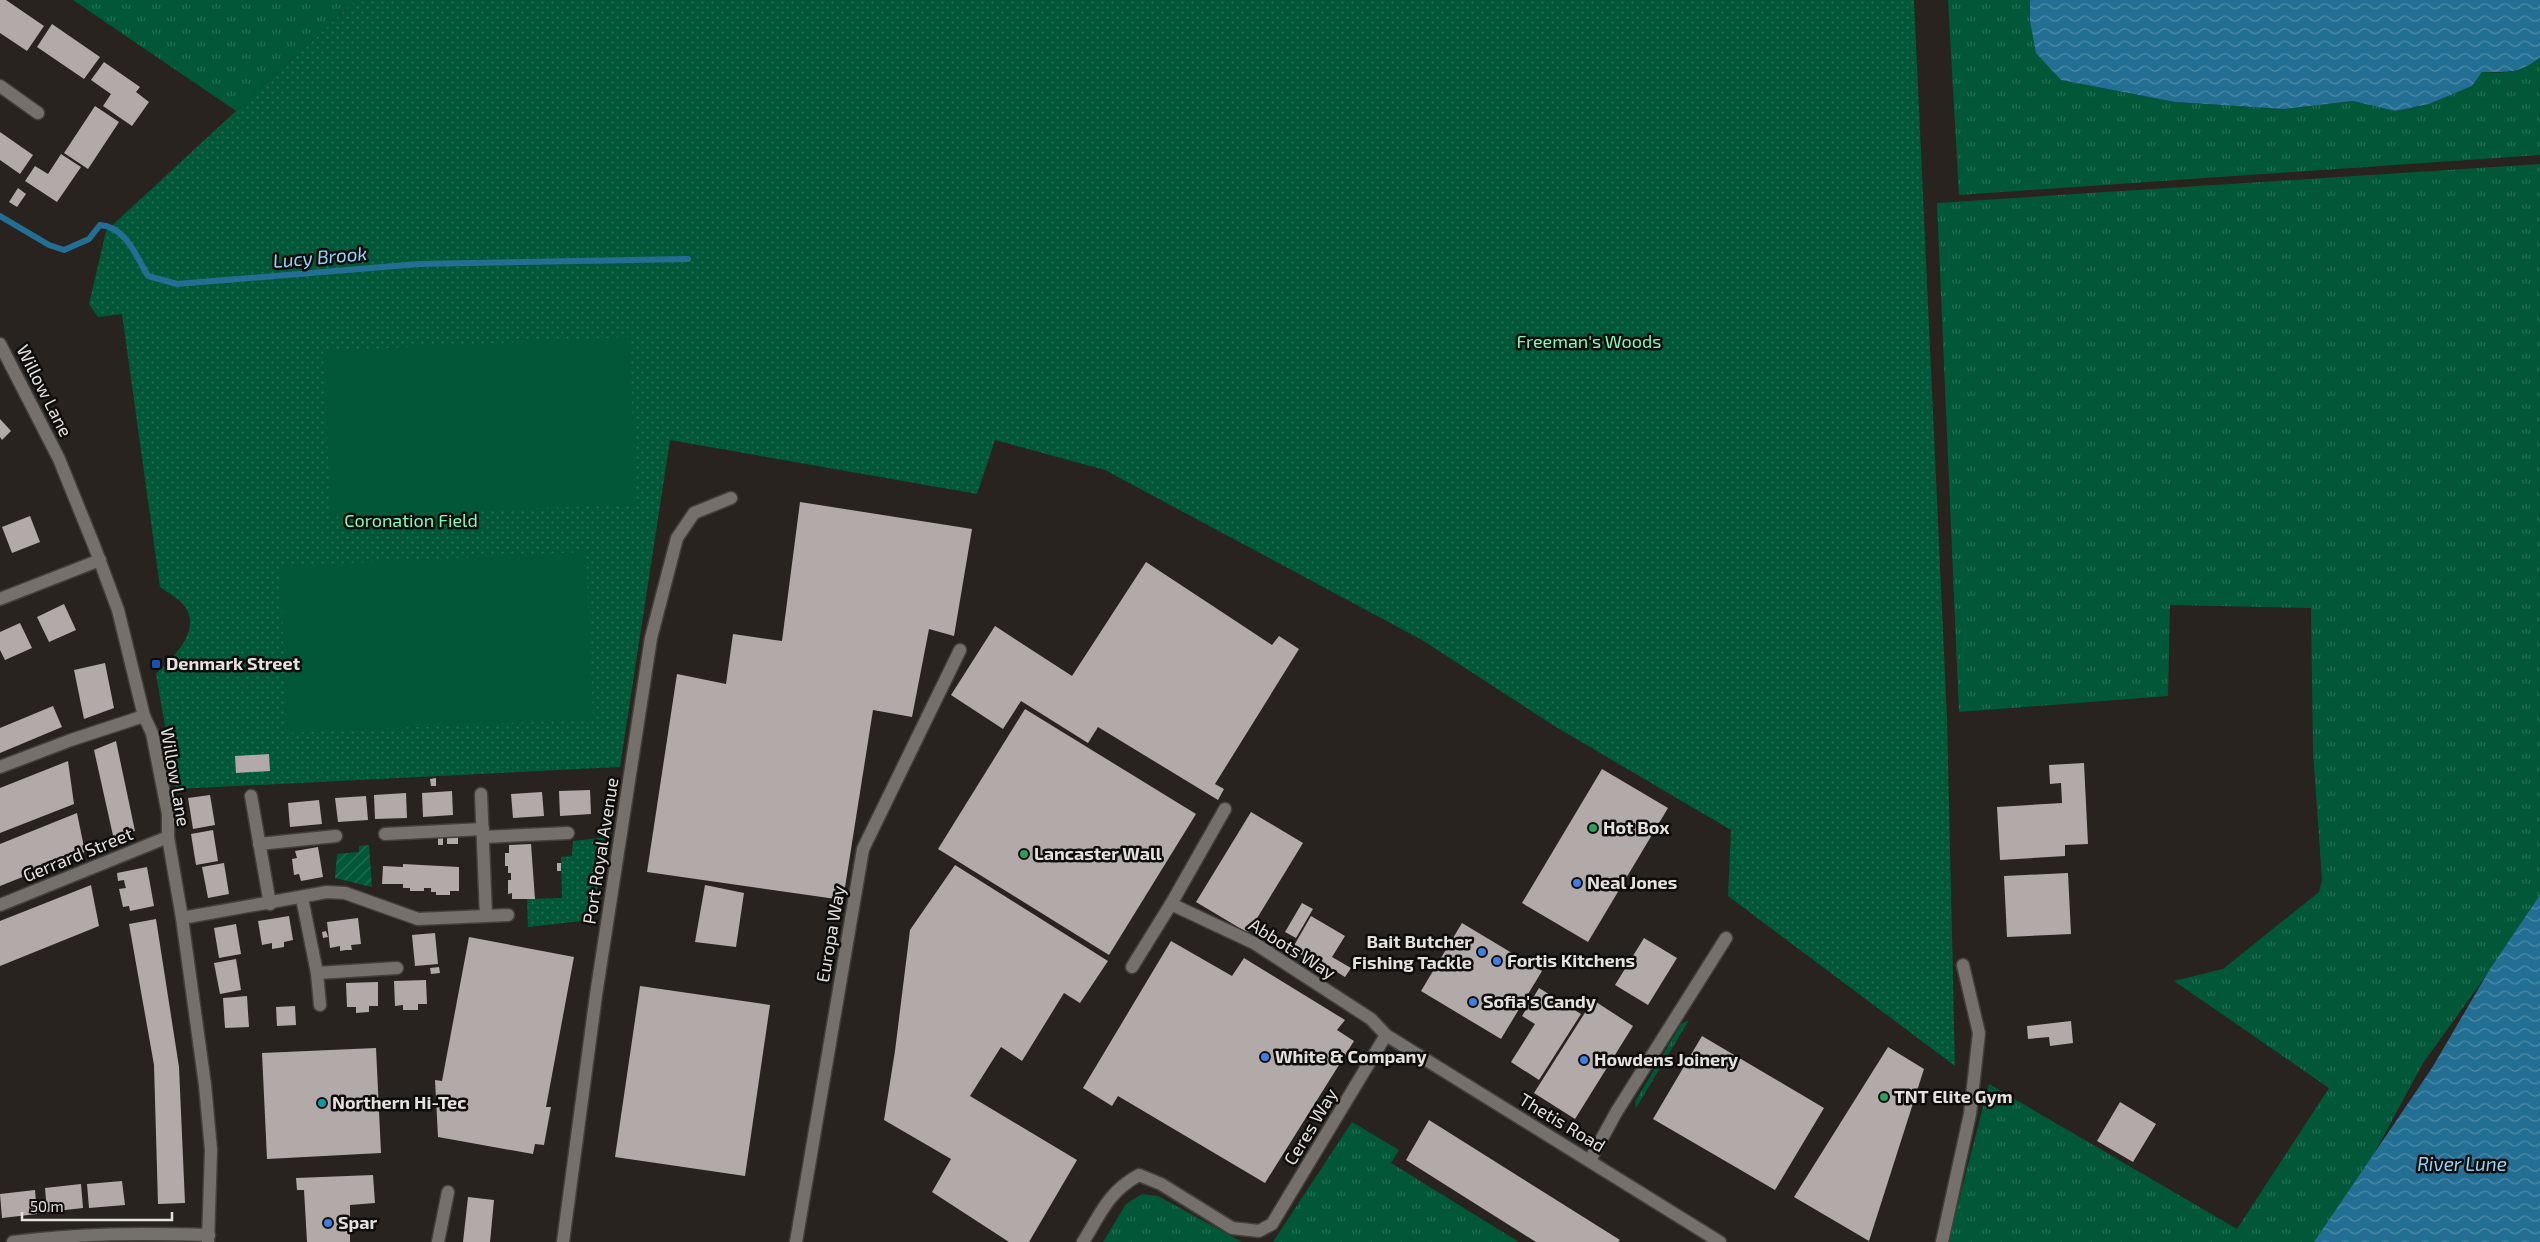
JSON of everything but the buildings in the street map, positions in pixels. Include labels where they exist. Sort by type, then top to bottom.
[{"type":"street","points":[[0,86],[38,113]]},
{"type":"street","name":"Willow Lane","points":[[0,344],[59,459],[100,560],[118,610],[144,716],[152,732],[168,814],[168,837],[182,918],[200,1046],[211,1150],[208,1238]]},
{"type":"street","name":"Port Royal Avenue","points":[[563,1242],[596,995],[651,638],[677,538],[694,513],[731,498]]},
{"type":"street","points":[[0,600],[100,560]]},
{"type":"street","name":"Europa Way","points":[[796,1242],[864,849],[960,650]]},
{"type":"street","points":[[0,767],[71,740],[144,716]]},
{"type":"street","points":[[481,794],[486,916]]},
{"type":"street","points":[[251,796],[270,904]]},
{"type":"street","points":[[1132,967],[1171,904],[1224,809]]},
{"type":"street","points":[[385,834],[568,833]]},
{"type":"street","points":[[259,844],[336,836]]},
{"type":"street","name":"Gerrard Street","points":[[0,905],[168,837]]},
{"type":"street","points":[[182,918],[270,904],[327,892],[345,893],[418,919],[508,914]]},
{"type":"street","points":[[302,898],[318,973],[320,1004]]},
{"type":"street","name":"Abbots Way","points":[[1171,904],[1254,943],[1371,1019],[1386,1035]]},
{"type":"street","points":[[1590,1160],[1617,1112],[1726,938]]},
{"type":"street","points":[[1942,1242],[1970,1114],[1979,1033],[1963,965]]},
{"type":"street","points":[[318,973],[397,968]]},
{"type":"street","name":"Thetis Road","points":[[1386,1035],[1720,1242]]},
{"type":"street","name":"Ceres Way","points":[[1083,1242],[1111,1196],[1122,1184],[1139,1175],[1161,1184],[1232,1228],[1259,1231],[1272,1224],[1386,1035]]},
{"type":"street","points":[[438,1242],[448,1192]]},
{"type":"street","points":[[13,1242],[75,1234],[131,1232],[208,1238]]},
{"type":"green space","points":[[73,0],[356,0],[236,111]]},
{"type":"green space","name":"Freeman's Woods","points":[[356,0],[1914,0],[1947,718],[1955,1066],[1728,896],[1731,830],[1556,727],[1422,640],[1105,470],[995,440],[977,494],[670,440],[620,767],[176,789],[156,674],[184,642],[190,624],[189,614],[183,604],[160,587],[122,314],[98,317],[89,304],[106,231]]},
{"type":"green space","points":[[1948,0],[2030,0],[2030,21],[2061,80],[2175,102],[2284,109],[2353,101],[2395,111],[2429,104],[2472,86],[2482,72],[2513,71],[2526,67],[2540,57],[2540,155],[1959,195]]},
{"type":"green space","points":[[2540,164],[2540,901],[2423,1063],[2369,1163],[2317,1242],[1948,1242],[1989,1084],[2237,1229],[2329,1088],[2174,981],[2223,969],[2319,892],[2322,880],[2313,751],[2311,608],[2170,605],[2168,696],[1959,712],[1937,203]]},
{"type":"green space","points":[[629,337],[637,504],[331,517],[323,351]]},
{"type":"green space","points":[[586,552],[593,719],[287,733],[280,566]]},
{"type":"green space","points":[[607,837],[591,920],[528,927],[527,899],[562,898],[561,857],[572,856],[573,841]]},
{"type":"green space","points":[[369,845],[372,887],[335,878],[337,854],[359,852],[359,846]]},
{"type":"green space","points":[[1689,1020],[1636,1108],[1635,1102],[1681,1024]]},
{"type":"green space","points":[[1352,1122],[1399,1150],[1391,1163],[1519,1242],[1273,1242]]},
{"type":"green space","points":[[1142,1194],[1158,1196],[1242,1242],[1103,1242],[1126,1204]]},
{"type":"water","points":[[2030,0],[2540,0],[2540,57],[2526,67],[2513,71],[2482,72],[2472,86],[2429,104],[2395,111],[2353,101],[2284,109],[2175,102],[2061,80],[2036,53],[2030,21]]},
{"type":"water","name":"River Lune","points":[[2540,895],[2540,1242],[2314,1242],[2432,1068],[2490,969]]},
{"type":"waterway","name":"Lucy Brook","points":[[0,216],[49,245],[64,250],[89,239],[100,225],[109,227],[117,231],[129,244],[148,276],[177,284],[419,264],[688,259]]},
{"type":"place","name":"Denmark Street","points":[[156,664]]},
{"type":"place","name":"Hot Box","points":[[1593,828]]},
{"type":"place","name":"Lancaster Wall","points":[[1024,854]]},
{"type":"place","name":"Neal Jones","points":[[1577,883]]},
{"type":"place","name":"Bait Butcher Fishing Tackle","points":[[1482,952]]},
{"type":"place","name":"Fortis Kitchens","points":[[1497,961]]},
{"type":"place","name":"Sofia's Candy","points":[[1473,1002]]},
{"type":"place","name":"White & Company","points":[[1265,1057]]},
{"type":"place","name":"Howdens Joinery","points":[[1584,1060]]},
{"type":"place","name":"TNT Elite Gym","points":[[1884,1097]]},
{"type":"place","name":"Northern Hi-Tec","points":[[322,1103]]},
{"type":"place","name":"Spar","points":[[328,1223]]},
{"type":"park label","name":"Coronation Field","points":[[411,521]]}]
